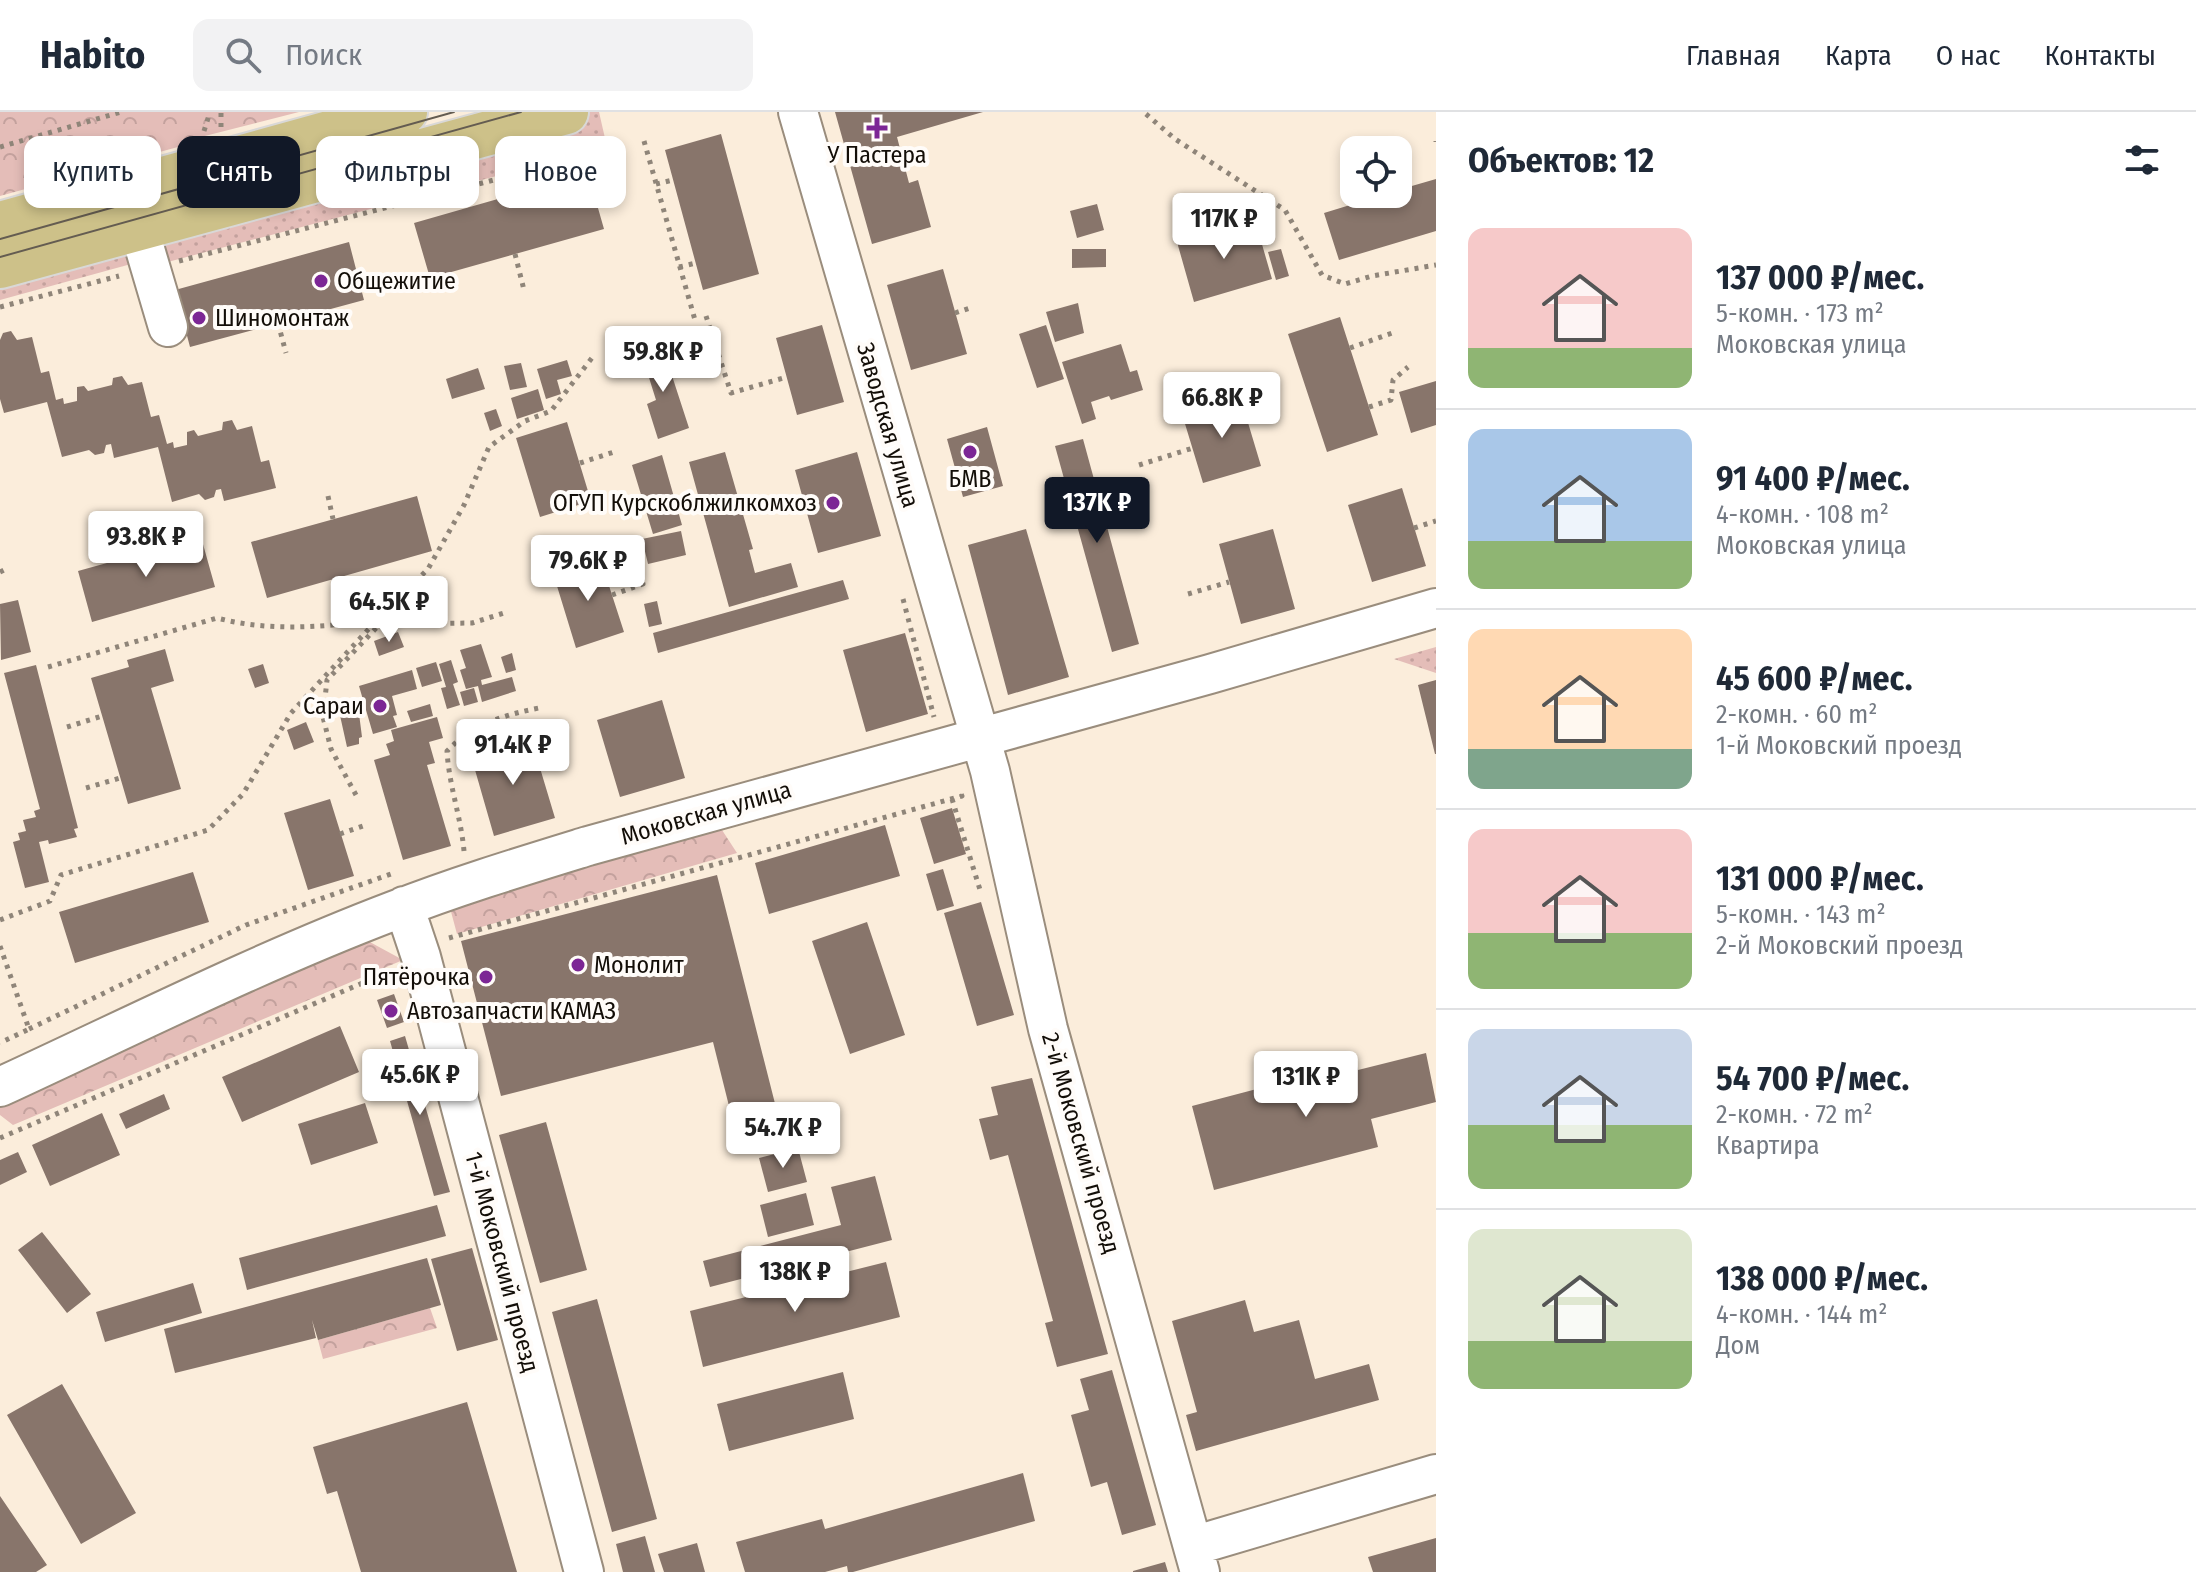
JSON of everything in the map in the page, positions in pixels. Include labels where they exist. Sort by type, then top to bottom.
[{"type":"main road","points":[[0,224],[405,112]]},
{"type":"main road","points":[[0,266],[145,248],[566,112]]},
{"type":"street","name":"Заводская улица","points":[[798,112],[979,737]]},
{"type":"street","points":[[145,248],[168,327]]},
{"type":"street","name":"Моковская улица","points":[[0,1087],[305,947],[404,906],[588,846],[1210,674],[1436,608]]},
{"type":"street","name":"2-й Моковский проезд","points":[[979,737],[990,771],[1048,1029],[1197,1559],[1436,1474]]},
{"type":"street","name":"1-й Моковский проезд","points":[[404,906],[419,952],[584,1572]]},
{"type":"path","points":[[0,147],[121,112]]},
{"type":"path","points":[[1146,114],[1175,139],[1285,210],[1322,275],[1345,284],[1436,265]]},
{"type":"path","points":[[644,141],[695,320]]},
{"type":"path","points":[[0,307],[145,248],[495,174]]},
{"type":"path","points":[[656,184],[673,180]]},
{"type":"path","points":[[1207,204],[1216,231]]},
{"type":"path","points":[[515,254],[524,290]]},
{"type":"path","points":[[679,267],[696,263]]},
{"type":"path","points":[[955,313],[973,307]]},
{"type":"path","points":[[706,316],[731,393],[787,377]]},
{"type":"path","points":[[278,323],[286,353]]},
{"type":"path","points":[[1350,348],[1395,332]]},
{"type":"path","points":[[356,795],[331,749],[323,717],[327,680],[428,569],[464,505],[489,447],[525,421],[551,411],[595,354]]},
{"type":"path","points":[[1369,407],[1391,400],[1393,380],[1408,367]]},
{"type":"path","points":[[1139,465],[1193,448]]},
{"type":"path","points":[[580,463],[617,451]]},
{"type":"path","points":[[328,496],[333,519]]},
{"type":"path","points":[[163,519],[171,544]]},
{"type":"path","points":[[1414,528],[1436,521]]},
{"type":"path","points":[[101,525],[112,561]]},
{"type":"path","points":[[612,595],[643,584],[638,563]]},
{"type":"path","points":[[1188,594],[1229,582]]},
{"type":"path","points":[[48,667],[217,618],[241,624],[311,628],[379,622],[472,623],[507,612]]},
{"type":"path","points":[[0,920],[50,901],[61,875],[208,830],[217,824],[243,794],[291,713],[379,622]]},
{"type":"path","points":[[464,851],[462,823],[454,803],[447,751],[460,737],[484,723],[544,707]]},
{"type":"path","points":[[67,727],[102,716]]},
{"type":"path","points":[[86,788],[120,778]]},
{"type":"path","points":[[0,1138],[419,952],[962,796],[956,781]]},
{"type":"path","points":[[340,834],[366,825]]},
{"type":"path","points":[[0,946],[29,1029],[0,1043]]},
{"type":"green space","points":[[0,112],[299,112],[205,136],[177,136],[177,147],[161,152],[161,136],[24,136],[24,189],[0,196]]},
{"type":"green space","points":[[585,112],[599,112],[604,136],[498,136]]},
{"type":"green space","points":[[495,137],[495,176],[479,181],[479,141]]},
{"type":"green space","points":[[316,187],[316,208],[374,208],[160,264],[152,232],[239,208],[300,208],[300,191]]},
{"type":"green space","points":[[134,245],[142,261],[0,300],[0,281]]},
{"type":"green space","points":[[1436,647],[1436,673],[1394,659]]},
{"type":"green space","points":[[722,830],[737,853],[457,934],[450,908],[602,858]]},
{"type":"green space","points":[[368,941],[403,960],[13,1125],[0,1115],[0,1103],[309,963]]},
{"type":"green space","points":[[430,1308],[437,1328],[323,1359],[318,1340]]},
{"type":"building","points":[[835,112],[983,112],[897,137],[909,183],[918,180],[931,227],[872,244]]},
{"type":"building","points":[[721,134],[759,274],[703,290],[665,150]]},
{"type":"building","points":[[1436,179],[1436,231],[1339,260],[1324,213],[1340,208],[1412,208],[1412,186]]},
{"type":"building","points":[[495,200],[495,208],[598,208],[604,229],[430,278],[414,223],[466,208],[479,208],[479,204]]},
{"type":"building","points":[[1097,204],[1104,230],[1077,238],[1070,211]]},
{"type":"building","points":[[1255,220],[1272,279],[1194,302],[1177,242]]},
{"type":"building","points":[[349,242],[364,300],[190,347],[175,290]]},
{"type":"building","points":[[1072,249],[1106,249],[1106,267],[1072,268]]},
{"type":"building","points":[[1281,249],[1289,276],[1276,280],[1268,252]]},
{"type":"building","points":[[943,269],[967,354],[911,370],[887,285]]},
{"type":"building","points":[[1078,303],[1084,333],[1055,342],[1046,312]]},
{"type":"building","points":[[1340,317],[1378,435],[1327,452],[1288,334]]},
{"type":"building","points":[[822,325],[844,402],[797,415],[776,338]]},
{"type":"building","points":[[1046,325],[1064,379],[1037,388],[1019,334]]},
{"type":"building","points":[[11,331],[17,340],[32,337],[41,373],[49,371],[56,400],[63,398],[64,404],[77,401],[77,387],[84,386],[88,391],[112,385],[113,378],[122,376],[128,385],[142,382],[151,417],[159,415],[167,444],[173,442],[174,448],[187,445],[187,432],[194,430],[198,436],[222,430],[223,422],[232,420],[237,430],[252,426],[261,462],[269,460],[276,488],[224,501],[221,489],[216,490],[214,497],[205,500],[199,494],[172,502],[158,447],[114,458],[111,444],[106,445],[104,453],[95,455],[89,450],[62,457],[47,402],[4,413],[0,399],[0,340],[3,333]]},
{"type":"building","points":[[661,342],[689,428],[658,439],[647,404],[656,400],[640,349]]},
{"type":"building","points":[[1121,344],[1130,372],[1137,370],[1143,390],[1111,400],[1109,396],[1091,402],[1096,419],[1082,424],[1062,362]]},
{"type":"building","points":[[567,360],[572,376],[557,380],[561,394],[546,399],[537,369]]},
{"type":"building","points":[[521,363],[527,387],[510,390],[504,366]]},
{"type":"building","points":[[478,368],[485,389],[452,399],[446,379]]},
{"type":"building","points":[[1436,381],[1436,425],[1411,433],[1399,392]]},
{"type":"building","points":[[538,389],[544,410],[517,419],[511,398]]},
{"type":"building","points":[[1240,396],[1261,466],[1203,483],[1182,414]]},
{"type":"building","points":[[496,409],[502,426],[490,431],[484,413]]},
{"type":"building","points":[[567,422],[591,501],[540,517],[516,438]]},
{"type":"building","points":[[987,427],[1003,486],[963,497],[947,439]]},
{"type":"building","points":[[1083,439],[1139,644],[1112,652],[1055,446]]},
{"type":"building","points":[[725,452],[753,549],[749,550],[755,573],[791,563],[798,587],[729,607],[689,462]]},
{"type":"building","points":[[857,452],[881,536],[818,553],[795,470]]},
{"type":"building","points":[[662,455],[682,525],[653,534],[632,465]]},
{"type":"building","points":[[1402,488],[1426,566],[1372,582],[1348,505]]},
{"type":"building","points":[[417,496],[432,551],[267,598],[251,542]]},
{"type":"building","points":[[1026,529],[1069,677],[1008,695],[968,545]]},
{"type":"building","points":[[1273,529],[1295,609],[1241,624],[1219,544]]},
{"type":"building","points":[[681,531],[686,555],[648,564],[642,539]]},
{"type":"building","points":[[201,537],[215,587],[92,622],[78,571]]},
{"type":"building","points":[[600,558],[624,632],[576,648],[553,573]]},
{"type":"building","points":[[843,580],[849,599],[658,653],[653,633]]},
{"type":"building","points":[[18,600],[31,652],[1,660],[0,604]]},
{"type":"building","points":[[657,601],[662,624],[649,627],[644,604]]},
{"type":"building","points":[[398,632],[404,647],[379,656],[374,641]]},
{"type":"building","points":[[905,633],[928,714],[866,732],[843,650]]},
{"type":"building","points":[[481,644],[492,677],[481,680],[482,685],[512,677],[516,691],[482,702],[478,686],[466,689],[460,670],[466,668],[460,650]]},
{"type":"building","points":[[165,649],[174,681],[151,688],[181,789],[128,804],[91,678],[129,667],[127,660]]},
{"type":"building","points":[[512,653],[516,670],[506,673],[501,657]]},
{"type":"building","points":[[451,660],[458,682],[453,684],[460,705],[447,709],[441,688],[446,687],[439,664]]},
{"type":"building","name":"Сараи","points":[[436,662],[442,681],[422,687],[416,668]]},
{"type":"building","points":[[263,664],[269,683],[255,688],[248,669]]},
{"type":"building","points":[[36,665],[78,828],[74,829],[77,837],[49,844],[48,840],[39,842],[49,882],[25,888],[13,842],[20,840],[18,833],[26,831],[23,820],[36,817],[34,811],[40,809],[4,673]]},
{"type":"building","name":"Сараи","points":[[412,670],[417,689],[392,696],[397,727],[373,734],[359,686]]},
{"type":"building","points":[[1436,680],[1436,754],[1435,754],[1418,685]]},
{"type":"building","points":[[474,688],[478,702],[464,706],[460,692]]},
{"type":"building","points":[[357,698],[362,737],[359,744],[347,747],[337,702]]},
{"type":"building","points":[[662,700],[685,778],[620,797],[597,720]]},
{"type":"building","points":[[430,704],[433,716],[411,722],[407,711]]},
{"type":"building","points":[[437,717],[443,738],[429,742],[435,763],[427,765],[451,846],[403,860],[374,760],[390,755],[386,744],[394,741],[391,730]]},
{"type":"building","points":[[306,722],[314,742],[294,750],[287,730]]},
{"type":"building","points":[[531,738],[555,818],[494,836],[471,756]]},
{"type":"building","points":[[330,799],[354,876],[308,890],[284,813]]},
{"type":"building","points":[[952,808],[966,854],[934,864],[920,818]]},
{"type":"building","points":[[885,825],[900,876],[769,914],[755,863]]},
{"type":"building","points":[[943,869],[954,906],[937,911],[926,874]]},
{"type":"building","points":[[193,872],[209,922],[75,963],[59,912]]},
{"type":"building","points":[[717,875],[785,1143],[741,1154],[713,1042],[501,1096],[461,941]]},
{"type":"building","points":[[981,902],[1014,1015],[977,1026],[944,913]]},
{"type":"building","points":[[867,922],[905,1035],[850,1054],[812,941]]},
{"type":"building","points":[[394,994],[404,1022],[387,1028],[377,1000]]},
{"type":"building","points":[[340,1026],[359,1072],[242,1122],[222,1077]]},
{"type":"building","points":[[405,1036],[450,1192],[434,1196],[390,1041]]},
{"type":"building","points":[[1426,1053],[1436,1102],[1371,1119],[1378,1147],[1214,1190],[1192,1106],[1356,1063],[1358,1070]]},
{"type":"building","points":[[1032,1078],[1108,1354],[1057,1367],[1045,1323],[1053,1321],[1008,1155],[990,1160],[979,1119],[998,1115],[991,1087]]},
{"type":"building","points":[[164,1094],[170,1109],[126,1129],[119,1114]]},
{"type":"building","points":[[365,1103],[378,1143],[311,1165],[298,1124]]},
{"type":"building","points":[[102,1113],[120,1155],[50,1186],[32,1145]]},
{"type":"building","points":[[546,1122],[587,1270],[540,1283],[499,1135]]},
{"type":"building","points":[[798,1148],[807,1182],[768,1192],[759,1158]]},
{"type":"building","points":[[18,1152],[27,1172],[0,1185],[0,1160]]},
{"type":"building","points":[[875,1176],[892,1240],[710,1287],[703,1261],[841,1225],[831,1187]]},
{"type":"building","points":[[806,1193],[814,1225],[768,1237],[760,1205]]},
{"type":"building","points":[[437,1205],[446,1236],[247,1290],[239,1258]]},
{"type":"building","points":[[42,1232],[91,1294],[67,1313],[18,1250]]},
{"type":"building","points":[[472,1248],[498,1340],[457,1351],[431,1259]]},
{"type":"building","points":[[427,1258],[441,1305],[318,1340],[312,1320],[316,1338],[175,1373],[164,1329]]},
{"type":"building","points":[[886,1262],[900,1317],[703,1367],[690,1311]]},
{"type":"building","points":[[193,1283],[202,1313],[105,1342],[96,1312]]},
{"type":"building","points":[[597,1299],[657,1519],[612,1532],[552,1312]]},
{"type":"building","points":[[1245,1300],[1254,1332],[1299,1320],[1315,1379],[1369,1364],[1379,1400],[1196,1451],[1186,1415],[1197,1412],[1172,1321]]},
{"type":"building","points":[[1112,1370],[1156,1525],[1122,1535],[1107,1482],[1091,1487],[1071,1415],[1089,1410],[1080,1379]]},
{"type":"building","points":[[843,1372],[854,1419],[729,1451],[717,1404]]},
{"type":"building","points":[[62,1384],[136,1513],[81,1544],[7,1415]]},
{"type":"building","points":[[467,1402],[517,1572],[361,1572],[337,1491],[327,1494],[313,1447]]},
{"type":"building","points":[[1023,1473],[1035,1521],[853,1572],[848,1572],[847,1566],[825,1572],[745,1572],[736,1542],[822,1519],[825,1529]]},
{"type":"building","points":[[0,1496],[47,1565],[36,1572],[0,1572]]},
{"type":"building","points":[[645,1536],[655,1572],[623,1572],[616,1544]]},
{"type":"building","points":[[1436,1538],[1436,1572],[1373,1572],[1368,1557]]},
{"type":"building","points":[[697,1543],[705,1572],[664,1572],[658,1554]]},
{"type":"building","points":[[1165,1562],[1168,1572],[1133,1572],[1133,1571]]},
{"type":"tram line","points":[[0,239],[454,112]]},
{"type":"tram line","points":[[0,257],[521,112]]},
{"type":"place","name":"У Пастера","points":[[877,128]]},
{"type":"place","name":"Общежитие","points":[[321,281]]},
{"type":"place","name":"Шиномонтаж","points":[[199,318]]},
{"type":"place","name":"БМВ","points":[[970,452]]},
{"type":"place","name":"ОГУП Курскоблжилкомхоз","points":[[833,503]]},
{"type":"place","name":"Сараи","points":[[380,706]]},
{"type":"place","name":"Монолит","points":[[578,965]]},
{"type":"place","name":"Пятёрочка","points":[[486,977]]},
{"type":"place","name":"Автозапчасти КАМАЗ","points":[[391,1011]]}]
